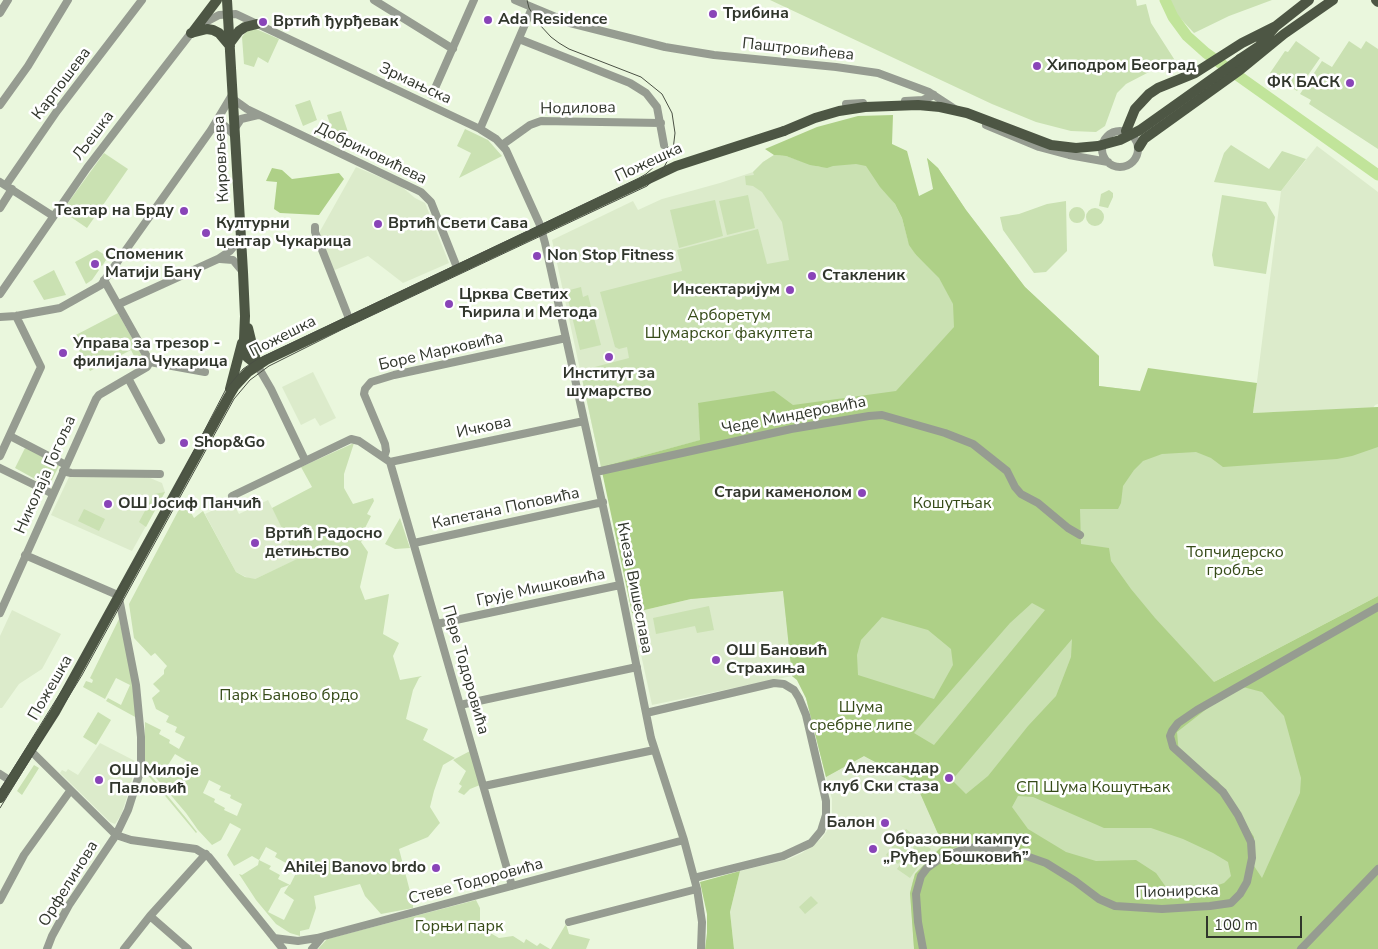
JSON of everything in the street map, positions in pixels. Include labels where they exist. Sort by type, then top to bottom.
[{"type":"main road","points":[[191,34],[217,0]]},
{"type":"main road","name":"Кировљева","points":[[227,0],[243,272],[244,339],[247,358],[257,365]]},
{"type":"main road","points":[[1138,147],[1144,139],[1240,70],[1309,0]]},
{"type":"main road","points":[[1126,131],[1138,105],[1145,97],[1158,88],[1195,73],[1242,43],[1280,30],[1333,0]]},
{"type":"main road","points":[[191,34],[206,29],[214,30],[230,45],[236,35],[245,27],[257,24]]},
{"type":"main road","name":"Пожешка","points":[[0,798],[59,704],[229,396],[239,381],[257,365],[685,162],[784,131],[816,118],[839,111],[875,106],[940,106],[967,113],[1051,145],[1076,148],[1098,146],[1120,140],[1146,126],[1280,30]]},
{"type":"main road","name":"Кировљева","points":[[245,316],[257,365]]},
{"type":"main road","points":[[229,396],[244,339]]},
{"type":"street","points":[[0,13],[8,0]]},
{"type":"street","points":[[0,105],[28,66],[68,0]]},
{"type":"street","name":"Карпошева","points":[[0,208],[6,185],[58,111],[142,0]]},
{"type":"street","points":[[374,0],[453,49]]},
{"type":"street","points":[[432,96],[474,0]]},
{"type":"street","name":"Паштровићева","points":[[515,0],[570,23],[665,47],[756,60],[868,71],[919,87],[961,113],[1005,134],[1039,147],[1108,162]]},
{"type":"street","points":[[480,129],[532,8]]},
{"type":"street","name":"Љешка","points":[[0,294],[100,150],[191,34],[212,18],[228,14]]},
{"type":"street","name":"Зрмањска","points":[[228,14],[236,14],[491,135],[506,150],[542,230]]},
{"type":"street","points":[[519,39],[639,88],[651,98],[657,107],[664,145]]},
{"type":"street","points":[[846,104],[923,100],[934,95]]},
{"type":"street","points":[[0,317],[16,316],[65,306],[96,289],[211,130],[233,96]]},
{"type":"street","name":"Добриновићева","points":[[233,96],[247,110],[421,192],[431,202],[458,270]]},
{"type":"street","points":[[211,130],[219,126],[225,126],[235,132],[241,118],[258,115]]},
{"type":"street","name":"Нодилова","points":[[502,145],[530,125],[541,121],[661,123]]},
{"type":"street","points":[[1116,131],[1126,131],[1135,138],[1138,147],[1137,156],[1128,165],[1118,167],[1108,162],[1103,153],[1103,144],[1110,134],[1116,131]]},
{"type":"street","name":"Паштровићева","points":[[1069,154],[1091,153],[1103,144]]},
{"type":"street","points":[[6,185],[53,216]]},
{"type":"street","points":[[315,227],[315,232],[350,321]]},
{"type":"street","name":"Кнеза Вишеслава","points":[[542,230],[603,502],[654,750],[684,840],[694,878],[702,922],[701,949]]},
{"type":"street","points":[[118,304],[218,259],[230,251],[241,238]]},
{"type":"street","points":[[218,259],[233,260],[243,272]]},
{"type":"street","points":[[104,280],[150,362]]},
{"type":"street","points":[[0,456],[42,367],[16,316]]},
{"type":"street","name":"Боре Марковића","points":[[387,459],[385,444],[364,394],[365,389],[371,382],[394,375],[566,338]]},
{"type":"street","points":[[150,362],[205,372]]},
{"type":"street","points":[[150,362],[147,367],[128,378],[162,440]]},
{"type":"street","points":[[257,365],[271,389],[305,460]]},
{"type":"street","name":"Николаја Гогоља","points":[[0,613],[93,404],[99,395],[128,378]]},
{"type":"street","name":"Чеде Миндеровића","points":[[596,472],[772,433],[882,415],[945,432],[973,444],[1007,471],[1021,494],[1038,502],[1068,528],[1080,535]]},
{"type":"street","name":"Ичкова","points":[[387,459],[584,421]]},
{"type":"street","points":[[10,436],[71,473],[160,474]]},
{"type":"street","points":[[232,496],[351,439],[359,440],[387,459]]},
{"type":"street","name":"Пере Тодоровића","points":[[387,459],[414,543],[512,886]]},
{"type":"street","points":[[0,468],[53,494]]},
{"type":"street","name":"Капетана Поповића","points":[[414,543],[603,502]]},
{"type":"street","points":[[25,555],[119,597]]},
{"type":"street","name":"Грује Мишковића","points":[[437,624],[620,585]]},
{"type":"street","name":"Орфелинова","points":[[47,949],[69,905],[116,836],[128,810],[141,765],[141,737],[136,685],[119,597]]},
{"type":"street","name":"Пионирска","points":[[923,949],[918,922],[916,894],[921,876],[927,868],[941,858],[976,847],[1009,850],[1046,863],[1099,900],[1115,906],[1162,909],[1231,903],[1240,894],[1247,882],[1252,858],[1251,842],[1238,815],[1223,792],[1173,747],[1170,736],[1172,731],[1178,723],[1197,710],[1378,608]]},
{"type":"street","points":[[460,705],[636,667]]},
{"type":"street","points":[[646,712],[774,683],[784,684],[794,690],[806,715],[827,808],[822,831],[811,843],[783,856],[694,878]]},
{"type":"street","points":[[484,786],[654,750]]},
{"type":"street","points":[[31,751],[116,836],[131,840],[186,847],[206,854],[283,949]]},
{"type":"street","points":[[0,774],[11,781]]},
{"type":"street","points":[[0,900],[24,855],[70,791]]},
{"type":"street","name":"Стеве Тодоровића","points":[[274,938],[298,941],[322,937],[684,840]]},
{"type":"street","points":[[124,949],[150,916],[206,854]]},
{"type":"street","points":[[1301,949],[1378,869]]},
{"type":"street","points":[[569,922],[696,889]]},
{"type":"street","points":[[150,916],[188,949]]},
{"type":"street","points":[[312,949],[322,937]]},
{"type":"shaded area","points":[[1317,146],[1378,192],[1378,404],[1373,408],[1253,413],[1281,191]]},
{"type":"shaded area","points":[[774,155],[874,179],[601,467],[552,240],[633,201],[638,210],[662,199],[753,172]]},
{"type":"shaded area","name":"Вртић Свети Сава","points":[[356,167],[401,186],[415,198],[425,203],[449,263],[403,283],[368,256],[330,272],[319,233]]},
{"type":"shaded area","points":[[313,372],[336,418],[320,426],[315,418],[301,425],[282,387]]},
{"type":"shaded area","name":"ОШ Јосиф Панчић","points":[[69,477],[144,477],[162,483],[165,492],[132,551],[51,515]]},
{"type":"shaded area","name":"Вртић Радосно детињство","points":[[268,500],[298,559],[255,579],[250,579],[236,572],[205,514],[232,501],[239,514]]},
{"type":"shaded area","name":"ОШ Бановић Страхиња","points":[[783,591],[792,676],[652,705],[632,613],[691,599]]},
{"type":"shaded area","points":[[12,610],[61,634],[42,669],[19,684],[2,708],[0,708],[0,636]]},
{"type":"shaded area","name":"ОШ Милоје Павловић","points":[[100,743],[135,761],[125,803],[121,815],[115,824],[110,822],[60,773],[62,770],[66,772],[68,769],[78,775]]},
{"type":"shaded area","name":"Образовни кампус „Руђер Бошковић”","points":[[864,756],[916,784],[943,845],[915,874],[912,883],[910,893],[914,949],[734,949],[730,912],[740,871],[789,859],[802,853],[822,838],[827,831],[832,814],[832,799],[826,777]]},
{"type":"green space","name":"Хиподром Београд","points":[[770,0],[1136,0],[1137,6],[1146,4],[1151,23],[1176,62],[1151,71],[1126,84],[1117,93],[1105,126],[1096,132],[1071,131],[1036,122],[992,104]]},
{"type":"green space","points":[[1167,0],[1272,0],[1229,16],[1194,33],[1168,5]]},
{"type":"green space","points":[[256,29],[279,39],[268,63],[258,57],[254,67],[244,64],[242,37],[247,31]]},
{"type":"green space","points":[[1296,41],[1320,58],[1297,91],[1270,73],[1285,51],[1288,52]]},
{"type":"green space","name":"ФК БАСК","points":[[1349,41],[1361,49],[1366,41],[1378,49],[1378,149],[1309,104],[1311,100],[1300,94],[1322,61],[1332,67]]},
{"type":"green space","points":[[310,100],[317,120],[303,126],[295,105]]},
{"type":"green space","points":[[341,111],[348,132],[334,136],[327,115]]},
{"type":"green space","name":"Кошутњак","points":[[893,115],[892,144],[907,151],[919,196],[933,189],[927,158],[938,168],[966,210],[1025,287],[1099,356],[1099,386],[1140,391],[1148,368],[1257,383],[1253,413],[1378,407],[1378,447],[1352,456],[1337,459],[1223,467],[1211,458],[1196,452],[1162,454],[1143,461],[1134,470],[1123,486],[1121,503],[1118,509],[1080,509],[1081,544],[1109,548],[1111,561],[1131,589],[1214,682],[1378,596],[1378,949],[914,949],[910,893],[915,874],[943,845],[916,784],[864,756],[826,777],[806,698],[797,680],[792,676],[783,591],[691,599],[632,613],[601,467],[700,440],[698,403],[774,391],[793,405],[896,391],[954,327],[953,304],[939,278],[916,255],[909,245],[902,218],[895,204],[880,187],[866,166],[856,164],[827,168],[810,165],[786,156],[774,155],[765,149],[817,127],[858,116]],"holes":[[[1032,603],[1045,610],[934,745],[914,733],[1010,623]],[[882,617],[928,630],[951,649],[953,665],[934,699],[858,675],[857,655],[861,640]],[[1072,639],[1071,657],[1056,696],[1028,726],[988,776],[966,794],[952,780]],[[1243,687],[1262,692],[1284,716],[1301,778],[1300,793],[1262,878],[1254,866],[1254,837],[1218,781],[1179,754],[1177,732],[1218,700]],[[1018,796],[1033,797],[1104,828],[1151,828],[1183,839],[1228,862],[1231,876],[1224,883],[1184,897],[1168,890],[1156,873],[1136,860],[1096,861],[1066,852],[1028,829],[1012,807]],[[979,842],[1011,845],[1009,850],[962,850],[949,854],[953,848]]]},
{"type":"green space","points":[[465,129],[488,140],[502,156],[459,178],[471,153],[457,146]]},
{"type":"green space","points":[[1231,145],[1269,169],[1282,151],[1306,159],[1281,191],[1214,182],[1224,153]]},
{"type":"green space","points":[[104,153],[128,169],[87,228],[62,211]]},
{"type":"green space","name":"Кошутњак","points":[[774,155],[786,156],[819,167],[855,160],[868,165],[895,204],[902,218],[908,240],[916,255],[939,277],[953,303],[957,264],[927,158],[938,168],[966,210],[1025,287],[1099,356],[1099,386],[1140,391],[1253,413],[1378,417],[1378,596],[1214,682],[1378,615],[1378,949],[914,949],[910,893],[912,883],[915,874],[943,845],[916,784],[864,756],[826,777],[806,698],[797,680],[792,676],[783,591],[691,599],[875,407],[698,403],[701,440],[601,467],[580,369],[629,358],[627,347],[619,349],[615,347],[600,292],[682,271],[677,250],[758,229],[767,264],[789,260],[782,222],[762,192],[753,186],[746,185],[745,176],[754,175],[753,172],[763,162]]},
{"type":"green space","points":[[272,168],[282,170],[292,179],[339,173],[344,179],[319,215],[280,213],[274,209],[277,182],[266,181]]},
{"type":"green space","points":[[1109,190],[1113,193],[1113,197],[1108,208],[1099,206],[1101,194]]},
{"type":"green space","points":[[748,195],[755,228],[727,235],[719,201]]},
{"type":"green space","points":[[1222,195],[1266,202],[1275,217],[1266,274],[1214,266],[1212,255]]},
{"type":"green space","points":[[715,200],[723,236],[679,248],[670,210]]},
{"type":"green space","points":[[1066,201],[1067,251],[1046,272],[1034,273],[1003,230],[1000,217],[1019,214],[1047,204]]},
{"type":"green space","points":[[1077,207],[1085,215],[1077,223],[1069,215]]},
{"type":"green space","points":[[1095,208],[1101,211],[1104,217],[1101,223],[1095,226],[1089,223],[1086,217],[1089,211]]},
{"type":"green space","points":[[97,250],[108,257],[102,266],[95,261],[92,264],[99,270],[92,280],[86,284],[75,262]]},
{"type":"green space","points":[[54,270],[66,295],[44,300],[33,281]]},
{"type":"green space","points":[[581,287],[583,297],[588,295],[601,345],[580,350],[566,291]]},
{"type":"green space","points":[[118,313],[142,356],[136,360],[131,350],[90,371],[72,337]]},
{"type":"green space","name":"Парк Баново брдо","points":[[354,443],[344,474],[344,488],[353,504],[373,498],[374,501],[367,514],[371,516],[365,528],[368,530],[361,542],[368,552],[360,587],[365,600],[389,594],[383,634],[399,643],[393,656],[400,680],[422,676],[413,690],[406,719],[428,729],[423,740],[455,758],[443,765],[430,807],[440,823],[428,837],[399,849],[413,908],[381,914],[365,896],[360,884],[314,896],[316,908],[309,929],[300,931],[300,936],[290,933],[276,924],[256,900],[239,874],[242,875],[258,865],[259,860],[252,856],[234,866],[227,855],[241,829],[230,823],[221,840],[212,845],[151,772],[150,768],[144,766],[145,722],[161,730],[159,734],[170,740],[169,743],[179,749],[185,737],[175,732],[177,727],[166,722],[169,716],[156,709],[152,698],[160,691],[153,684],[164,674],[167,666],[155,653],[151,656],[134,638],[129,604],[184,500],[194,518],[203,511],[236,572],[245,577],[255,579],[297,559],[272,508],[312,487],[301,467]],"holes":[[[175,754],[187,761],[177,777],[165,770]],[[209,780],[221,786],[219,790],[231,795],[230,798],[242,804],[237,816],[224,810],[225,808],[214,802],[215,799],[203,793]],[[266,847],[277,853],[275,857],[286,863],[285,867],[296,873],[290,885],[278,879],[280,875],[269,869],[271,866],[259,860]],[[289,885],[284,893],[294,900],[284,920],[268,912],[281,888]]]},
{"type":"green space","points":[[25,448],[60,464],[50,484],[46,485],[15,468]]},
{"type":"green space","points":[[165,492],[146,527],[139,522],[154,494]]},
{"type":"green space","points":[[84,509],[105,519],[99,531],[78,521]]},
{"type":"green space","points":[[400,518],[410,548],[395,549],[385,544]]},
{"type":"green space","points":[[709,606],[714,630],[697,633],[695,626],[656,634],[653,618]]},
{"type":"green space","points":[[119,619],[135,687],[137,718],[106,701],[108,698],[121,705],[130,685],[116,678],[105,699],[83,687],[86,681],[92,683],[93,680],[90,678]]},
{"type":"green space","points":[[98,712],[111,720],[96,745],[83,737]]},
{"type":"green space","points":[[470,751],[480,785],[470,789],[464,795],[458,792],[462,786],[459,784],[466,771],[453,760]]},
{"type":"green space","points":[[34,765],[39,768],[22,795],[17,791]]},
{"type":"green space","points":[[148,772],[186,818],[196,833],[146,773]]},
{"type":"green space","points":[[906,829],[918,838],[898,864],[886,855]]},
{"type":"green space","points":[[919,840],[931,849],[910,878],[897,869]]},
{"type":"green space","points":[[740,871],[730,912],[734,949],[705,949],[707,914],[700,882]]},
{"type":"green space","points":[[811,896],[818,903],[805,914],[799,907]]},
{"type":"green space","name":"Горњи парк","points":[[476,900],[480,908],[480,927],[499,938],[513,936],[524,943],[526,939],[537,946],[540,943],[550,949],[318,949],[327,939]]},
{"type":"green space","points":[[566,924],[569,934],[590,939],[586,949],[551,949]]},
{"type":"waterway","points":[[1165,0],[1173,17],[1187,36],[1206,53],[1378,175]]},
{"type":"tram line","points":[[0,808],[82,675],[234,399],[250,380],[269,366],[343,329],[647,186],[661,173],[673,150],[675,133],[672,113],[662,94],[641,77],[569,49],[559,43],[539,24],[529,8],[527,0]]},
{"type":"tram line","points":[[0,790],[74,671],[174,489],[226,389],[243,369],[256,360],[639,178],[656,165],[668,147]]},
{"type":"place","name":"Трибина","points":[[713,14]]},
{"type":"place","name":"Ada Residence","points":[[488,20]]},
{"type":"place","name":"Вртић ђурђевак","points":[[263,22]]},
{"type":"place","name":"Хиподром Београд","points":[[1037,66]]},
{"type":"place","name":"ФК БАСК","points":[[1350,83]]},
{"type":"place","name":"Театар на Брду","points":[[184,211]]},
{"type":"place","name":"Вртић Свети Сава","points":[[378,224]]},
{"type":"place","name":"Културни центар Чукарица","points":[[206,233]]},
{"type":"place","name":"Non Stop Fitness","points":[[537,256]]},
{"type":"place","name":"Споменик Матији Бану","points":[[95,264]]},
{"type":"place","name":"Стакленик","points":[[812,276]]},
{"type":"place","name":"Инсектаријум","points":[[790,290]]},
{"type":"place","name":"Црква Светих Ћирила и Метода","points":[[449,304]]},
{"type":"place","name":"Управа за трезор - филијала Чукарица","points":[[63,353]]},
{"type":"place","name":"Институт за шумарство","points":[[609,357]]},
{"type":"place","name":"Shop&Go","points":[[184,443]]},
{"type":"place","name":"Стари каменолом","points":[[862,493]]},
{"type":"place","name":"ОШ Јосиф Панчић","points":[[108,504]]},
{"type":"place","name":"Вртић Радосно детињство","points":[[255,543]]},
{"type":"place","name":"ОШ Бановић Страхиња","points":[[716,660]]},
{"type":"place","name":"Александар клуб Ски стаза","points":[[949,778]]},
{"type":"place","name":"ОШ Милоје Павловић","points":[[99,780]]},
{"type":"place","name":"Балон","points":[[885,823]]},
{"type":"place","name":"Образовни кампус „Руђер Бошковић”","points":[[873,849]]},
{"type":"place","name":"Ahilej Banovo brdo","points":[[436,868]]},
{"type":"park label","name":"Арборетум Шумарског факултета","points":[[729,325]]},
{"type":"park label","name":"Топчидерско гробље","points":[[1235,562]]},
{"type":"park label","name":"Шума сребрне липе","points":[[861,717]]},
{"type":"park label","name":"СП Шума Кошутњак","points":[[1093,788]]}]
